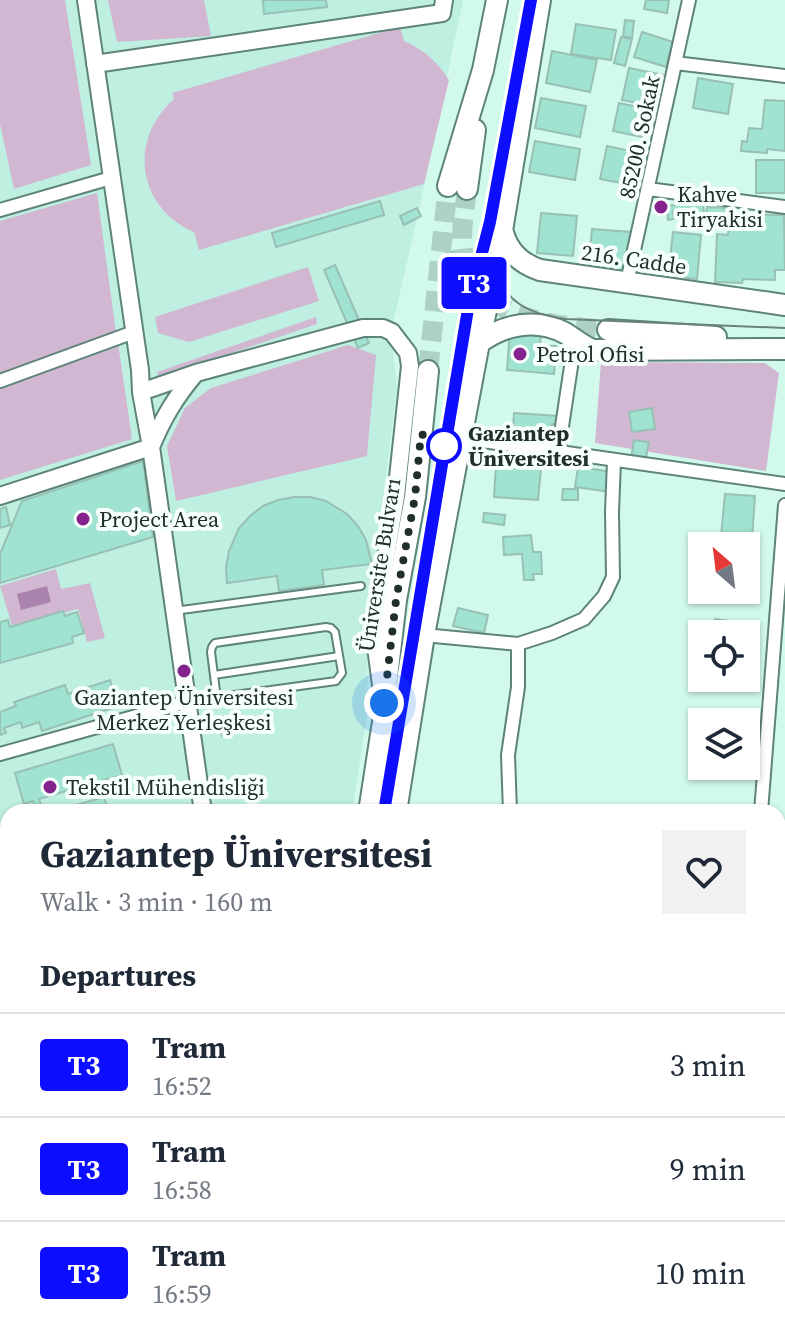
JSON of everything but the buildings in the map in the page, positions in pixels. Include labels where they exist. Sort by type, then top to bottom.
[{"type":"main road","points":[[458,188],[497,0]]},
{"type":"main road","points":[[397,804],[424,635],[498,255],[540,0]]},
{"type":"main road","name":"216. Cadde","points":[[502,224],[504,238],[511,251],[527,265],[540,270],[785,305]]},
{"type":"main road","points":[[479,343],[500,330],[523,324],[548,327],[586,347],[600,350],[785,349]]},
{"type":"main road","points":[[608,330],[785,341]]},
{"type":"main road","name":"Üniversite Bulvarı","points":[[370,804],[385,709],[396,600],[415,497],[428,371]]},
{"type":"street","points":[[86,0],[202,804]]},
{"type":"street","points":[[95,64],[442,13],[444,0]]},
{"type":"street","name":"85200. Sokak","points":[[627,282],[689,0]]},
{"type":"street","points":[[675,63],[785,76]]},
{"type":"street","points":[[0,210],[111,178]]},
{"type":"street","points":[[648,189],[785,207]]},
{"type":"street","points":[[141,392],[196,373],[363,328],[383,328],[392,332],[408,353],[409,379],[375,640],[384,703]]},
{"type":"street","points":[[0,381],[134,332]]},
{"type":"street","points":[[558,453],[575,340]]},
{"type":"street","points":[[151,447],[162,419],[196,373]]},
{"type":"street","points":[[461,438],[785,484]]},
{"type":"street","points":[[0,496],[151,447]]},
{"type":"street","points":[[424,635],[518,644],[584,619],[604,596],[613,577],[614,461]]},
{"type":"street","points":[[762,804],[785,505]]},
{"type":"street","points":[[510,804],[508,755],[518,687],[518,644]]},
{"type":"street","points":[[0,754],[187,702]]},
{"type":"lane","points":[[174,611],[361,586]]},
{"type":"lane","points":[[187,702],[217,699],[336,681],[342,673],[335,632],[326,627],[215,643],[211,652],[217,699]]},
{"type":"lane","points":[[214,675],[339,656]]},
{"type":"shaded area","name":"Gaziantep Üniversitesi Merkez Yerleşkesi","points":[[0,0],[463,0],[391,332],[397,386],[367,633],[368,709],[353,804],[0,804]]},
{"type":"shaded area","points":[[0,0],[65,0],[91,165],[14,189],[0,124]]},
{"type":"shaded area","points":[[108,0],[204,0],[211,36],[117,42]]},
{"type":"shaded area","points":[[400,27],[404,41],[430,57],[449,80],[424,184],[199,250],[194,232],[175,221],[160,206],[150,190],[145,172],[145,153],[150,134],[159,115],[174,99],[172,93]]},
{"type":"shaded area","points":[[97,193],[116,333],[0,375],[0,221]]},
{"type":"shaded area","points":[[308,267],[319,301],[189,342],[158,333],[155,317]]},
{"type":"shaded area","points":[[316,317],[317,324],[159,378],[157,372]]},
{"type":"shaded area","points":[[118,343],[132,439],[0,480],[0,386]]},
{"type":"shaded area","points":[[348,345],[376,355],[367,456],[176,501],[167,446],[185,408],[211,388]]},
{"type":"shaded area","points":[[601,362],[765,363],[779,373],[766,471],[595,443]]},
{"type":"shaded area","points":[[56,569],[61,589],[90,583],[105,638],[87,642],[78,609],[12,625],[0,586]]},
{"type":"shaded area","points":[[47,586],[51,602],[21,610],[17,594]]},
{"type":"tunnel","points":[[428,371],[448,186]]},
{"type":"tunnel","points":[[467,189],[462,228],[463,251],[470,274],[483,292],[519,315],[563,325],[608,330]]},
{"type":"tram line","points":[[385,804],[469,303],[490,222],[531,0]]},
{"type":"tram line","name":"T3","points":[[385,804],[469,303],[490,222],[531,0]]},
{"type":"tram line","points":[[489,238],[493,264],[504,288],[520,304],[541,314],[566,319],[785,328]]},
{"type":"place","name":"Kahve Tiryakisi","points":[[661,207]]},
{"type":"place","name":"Petrol Ofisi","points":[[520,354]]},
{"type":"place","name":"Gaziantep Üniversitesi","points":[[444,446]]},
{"type":"place","name":"Project Area","points":[[83,519]]},
{"type":"place","name":"Gaziantep Üniversitesi Merkez Yerleşkesi","points":[[184,671]]},
{"type":"place","name":"Tekstil Mühendisliği","points":[[50,787]]},
{"type":"route","points":[[384,703],[396,600],[415,497],[421,434],[444,446]]}]
